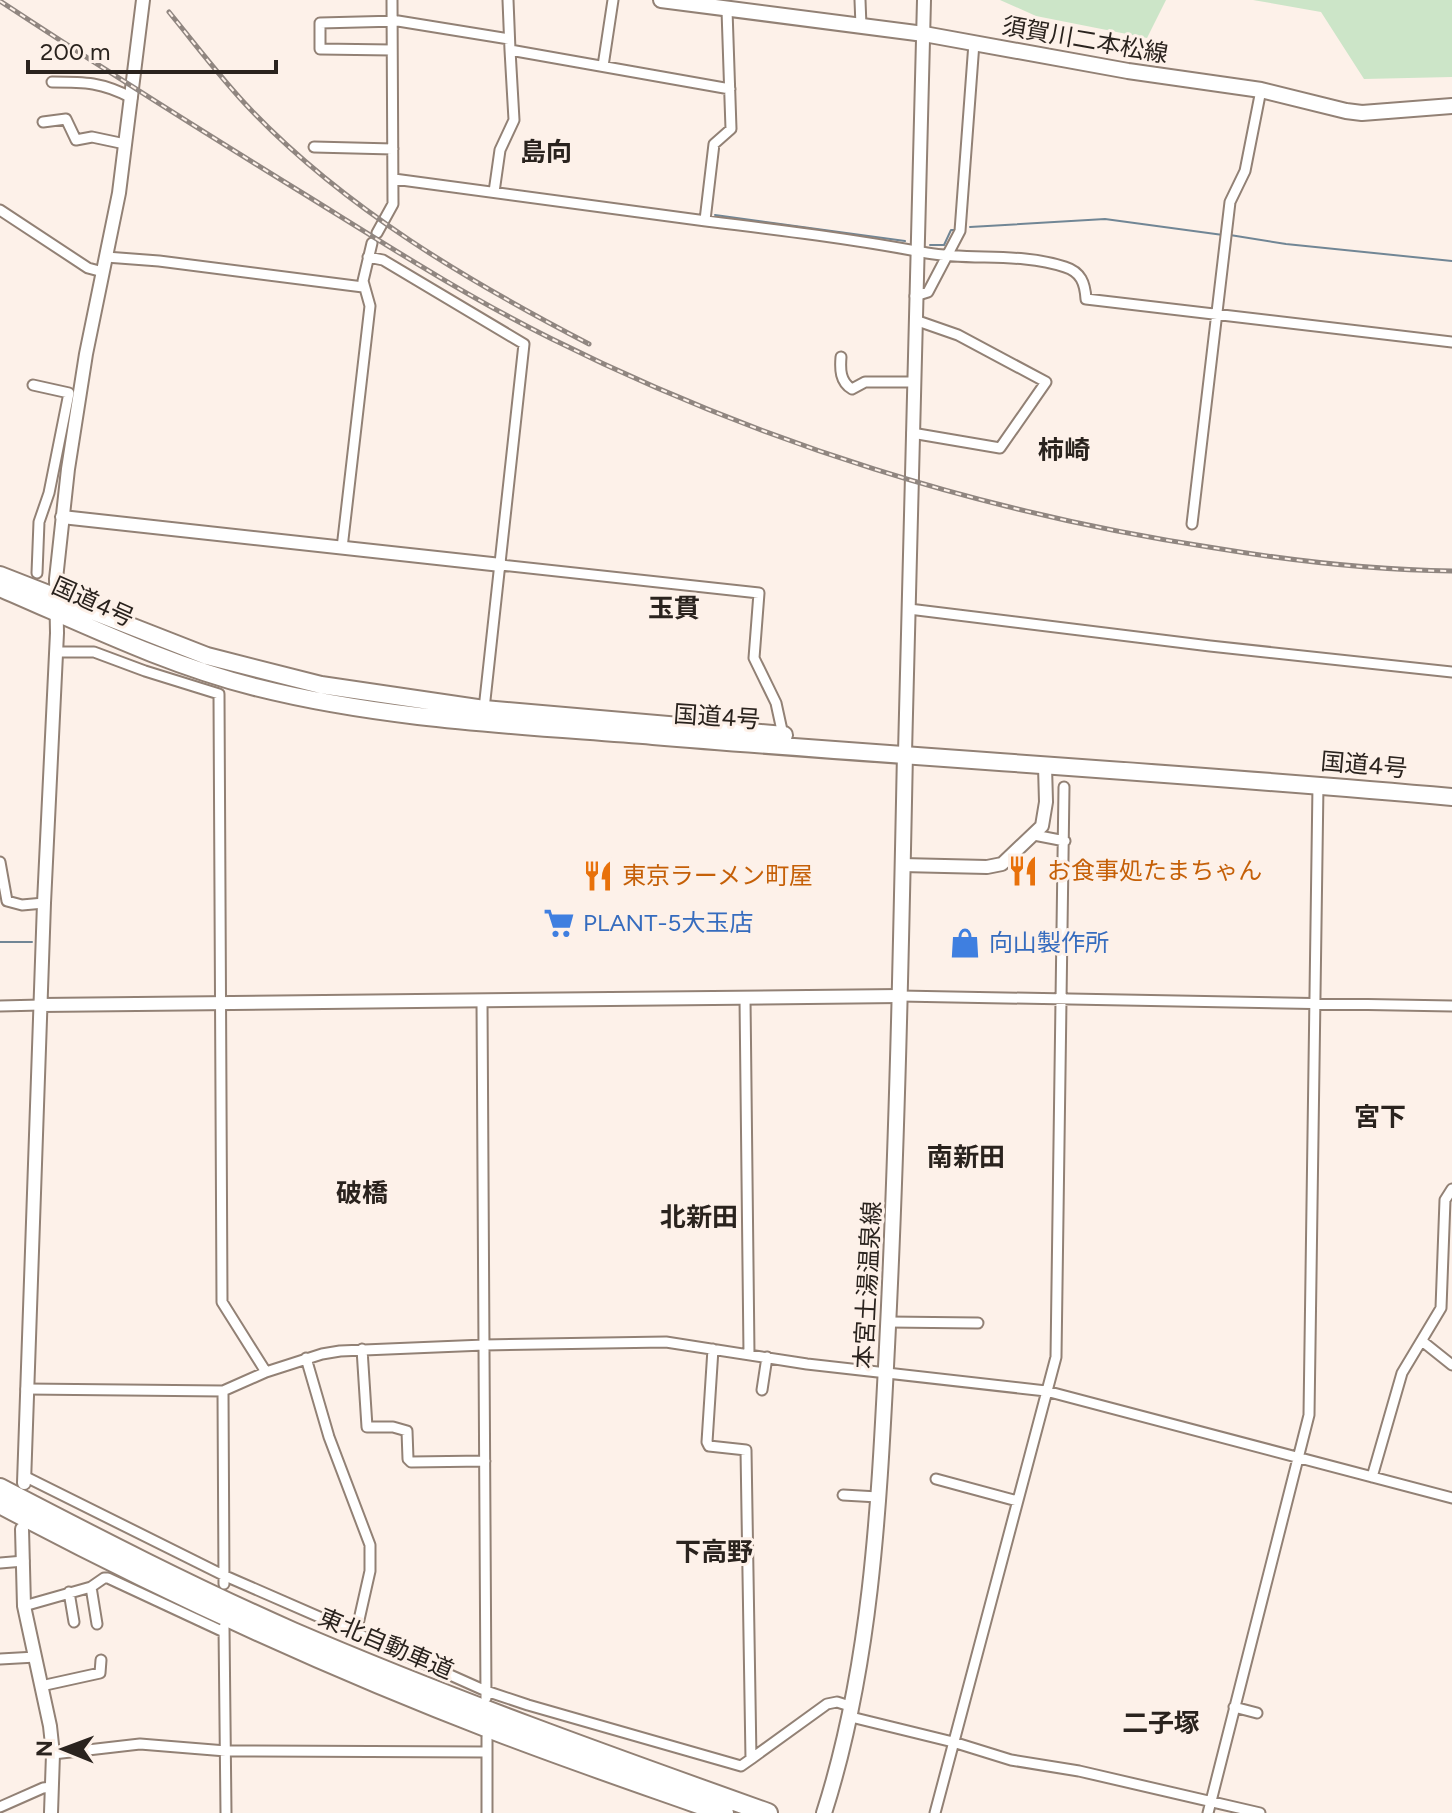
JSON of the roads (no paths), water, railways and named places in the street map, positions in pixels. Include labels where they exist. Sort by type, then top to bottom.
[{"type":"highway","name":"国道4号","points":[[0,575],[156,655],[216,676],[364,710],[467,723],[905,748],[1452,788]]},
{"type":"highway","name":"国道4号","points":[[0,588],[244,667],[321,685],[484,709],[783,735],[1045,766],[1452,797]]},
{"type":"highway","name":"東北自動車道","points":[[0,1488],[170,1575],[344,1653],[538,1731],[768,1813]]},
{"type":"highway","name":"東北自動車道","points":[[0,1504],[122,1567],[301,1650],[494,1730],[724,1813]]},
{"type":"main road","name":"須賀川二本松線","points":[[661,0],[924,34],[1128,71],[1261,90],[1362,113],[1452,106]]},
{"type":"main road","name":"本宮土湯温泉線","points":[[824,1813],[852,1712],[878,1497],[900,996],[905,748]]},
{"type":"street","points":[[143,0],[125,144],[86,354],[63,512],[56,604],[24,1479],[224,1580],[356,1633],[486,1694],[741,1766],[827,1704],[837,1702],[852,1712],[1011,1760],[1079,1771],[1260,1813]]},
{"type":"street","points":[[342,548],[370,306],[363,287],[374,238],[393,204],[392,0]]},
{"type":"street","points":[[494,192],[500,150],[514,120],[508,0]]},
{"type":"street","points":[[603,66],[613,0]]},
{"type":"street","points":[[860,0],[861,26]]},
{"type":"street","points":[[905,748],[924,0]]},
{"type":"street","points":[[705,220],[714,144],[731,129],[727,10]]},
{"type":"street","points":[[392,50],[320,49],[320,23],[398,21],[509,39]]},
{"type":"street","points":[[915,296],[928,292],[960,231],[974,43]]},
{"type":"street","points":[[510,50],[730,89]]},
{"type":"street","points":[[52,82],[109,86],[132,98]]},
{"type":"street","points":[[1192,524],[1230,202],[1245,171],[1261,90]]},
{"type":"street","points":[[43,122],[66,119],[76,140],[92,137],[125,144]]},
{"type":"street","points":[[314,147],[393,149]]},
{"type":"street","points":[[394,179],[833,236],[949,255],[1013,257],[1066,267],[1079,273],[1085,286],[1086,299],[1452,342]]},
{"type":"street","points":[[0,210],[88,268],[103,272]]},
{"type":"street","points":[[106,257],[363,287]]},
{"type":"street","points":[[368,257],[383,260],[524,344],[484,709]]},
{"type":"street","points":[[912,433],[1000,448],[1046,382],[958,335],[915,320]]},
{"type":"street","points":[[841,357],[841,375],[846,386],[852,389],[865,382],[913,382]]},
{"type":"street","points":[[33,385],[69,393],[46,504],[39,522],[37,573]]},
{"type":"street","points":[[46,504],[63,512],[342,548],[759,593],[754,658],[776,703],[783,735]]},
{"type":"street","points":[[909,609],[1452,672]]},
{"type":"street","points":[[56,652],[94,652],[219,694],[222,1302],[266,1372]]},
{"type":"street","points":[[902,865],[1002,864],[1042,826],[1045,818],[1045,766]]},
{"type":"street","points":[[1208,1813],[1309,1415],[1318,785]]},
{"type":"street","points":[[935,1813],[1056,1357],[1064,787]]},
{"type":"street","points":[[1034,835],[1065,841]]},
{"type":"street","points":[[0,862],[7,901],[22,905],[44,903]]},
{"type":"street","points":[[0,1006],[900,996],[1452,1006]]},
{"type":"street","points":[[745,998],[749,1354]]},
{"type":"street","points":[[482,1000],[486,1694]]},
{"type":"street","points":[[1372,1477],[1402,1373],[1441,1308],[1445,1200],[1452,1189]]},
{"type":"street","points":[[888,1322],[978,1323]]},
{"type":"street","points":[[1422,1341],[1452,1365]]},
{"type":"street","points":[[26,1389],[223,1391],[266,1372],[331,1352],[484,1345],[666,1342],[1046,1391],[1452,1498]]},
{"type":"street","points":[[362,1349],[367,1427],[393,1427],[407,1431],[408,1459],[411,1462],[485,1461]]},
{"type":"street","points":[[713,1349],[707,1442],[709,1446],[746,1450],[751,1759]]},
{"type":"street","points":[[762,1390],[767,1357]]},
{"type":"street","points":[[306,1358],[329,1437],[370,1545],[370,1571],[356,1633]]},
{"type":"street","points":[[223,1391],[224,1580]]},
{"type":"street","points":[[936,1479],[1017,1501]]},
{"type":"street","points":[[843,1495],[878,1497]]},
{"type":"street","points":[[22,1529],[24,1606],[53,1754],[51,1813]]},
{"type":"street","points":[[0,1563],[24,1561]]},
{"type":"street","points":[[24,1606],[91,1587],[108,1578],[224,1628],[226,1813]]},
{"type":"street","points":[[91,1587],[97,1624]]},
{"type":"street","points":[[69,1592],[74,1622]]},
{"type":"street","points":[[0,1659],[36,1657]]},
{"type":"street","points":[[41,1686],[100,1673],[101,1660]]},
{"type":"street","points":[[1234,1707],[1257,1713]]},
{"type":"street","points":[[487,1737],[487,1813]]},
{"type":"street","points":[[53,1754],[140,1744],[226,1751],[486,1752]]},
{"type":"street","points":[[0,1807],[52,1787]]},
{"type":"waterway","points":[[715,215],[905,241]]},
{"type":"waterway","points":[[970,227],[1105,219],[1223,235]]},
{"type":"waterway","points":[[930,245],[944,245],[951,230],[954,230]]},
{"type":"waterway","points":[[1230,235],[1286,244],[1452,261]]},
{"type":"waterway","points":[[0,942],[32,942]]},
{"type":"railway","points":[[0,1],[192,125],[458,288],[550,338],[709,410],[874,469],[1043,515],[1274,557],[1362,567],[1452,571]]},
{"type":"railway","points":[[169,12],[251,110],[327,179],[368,211],[454,268],[589,344]]},
{"type":"place","name":"お食事処たまちゃん","points":[[1023,871]]},
{"type":"place","name":"東京ラーメン町屋","points":[[598,876]]},
{"type":"place","name":"PLANT-5大玉店","points":[[559,923]]},
{"type":"place","name":"向山製作所","points":[[965,943]]},
{"type":"district","name":"島向","points":[[546,152]]},
{"type":"district","name":"柿崎","points":[[1064,450]]},
{"type":"district","name":"玉貫","points":[[674,608]]},
{"type":"district","name":"宮下","points":[[1380,1117]]},
{"type":"district","name":"南新田","points":[[966,1157]]},
{"type":"district","name":"破橋","points":[[362,1193]]},
{"type":"district","name":"北新田","points":[[699,1217]]},
{"type":"district","name":"下高野","points":[[714,1552]]},
{"type":"district","name":"二子塚","points":[[1161,1723]]}]
